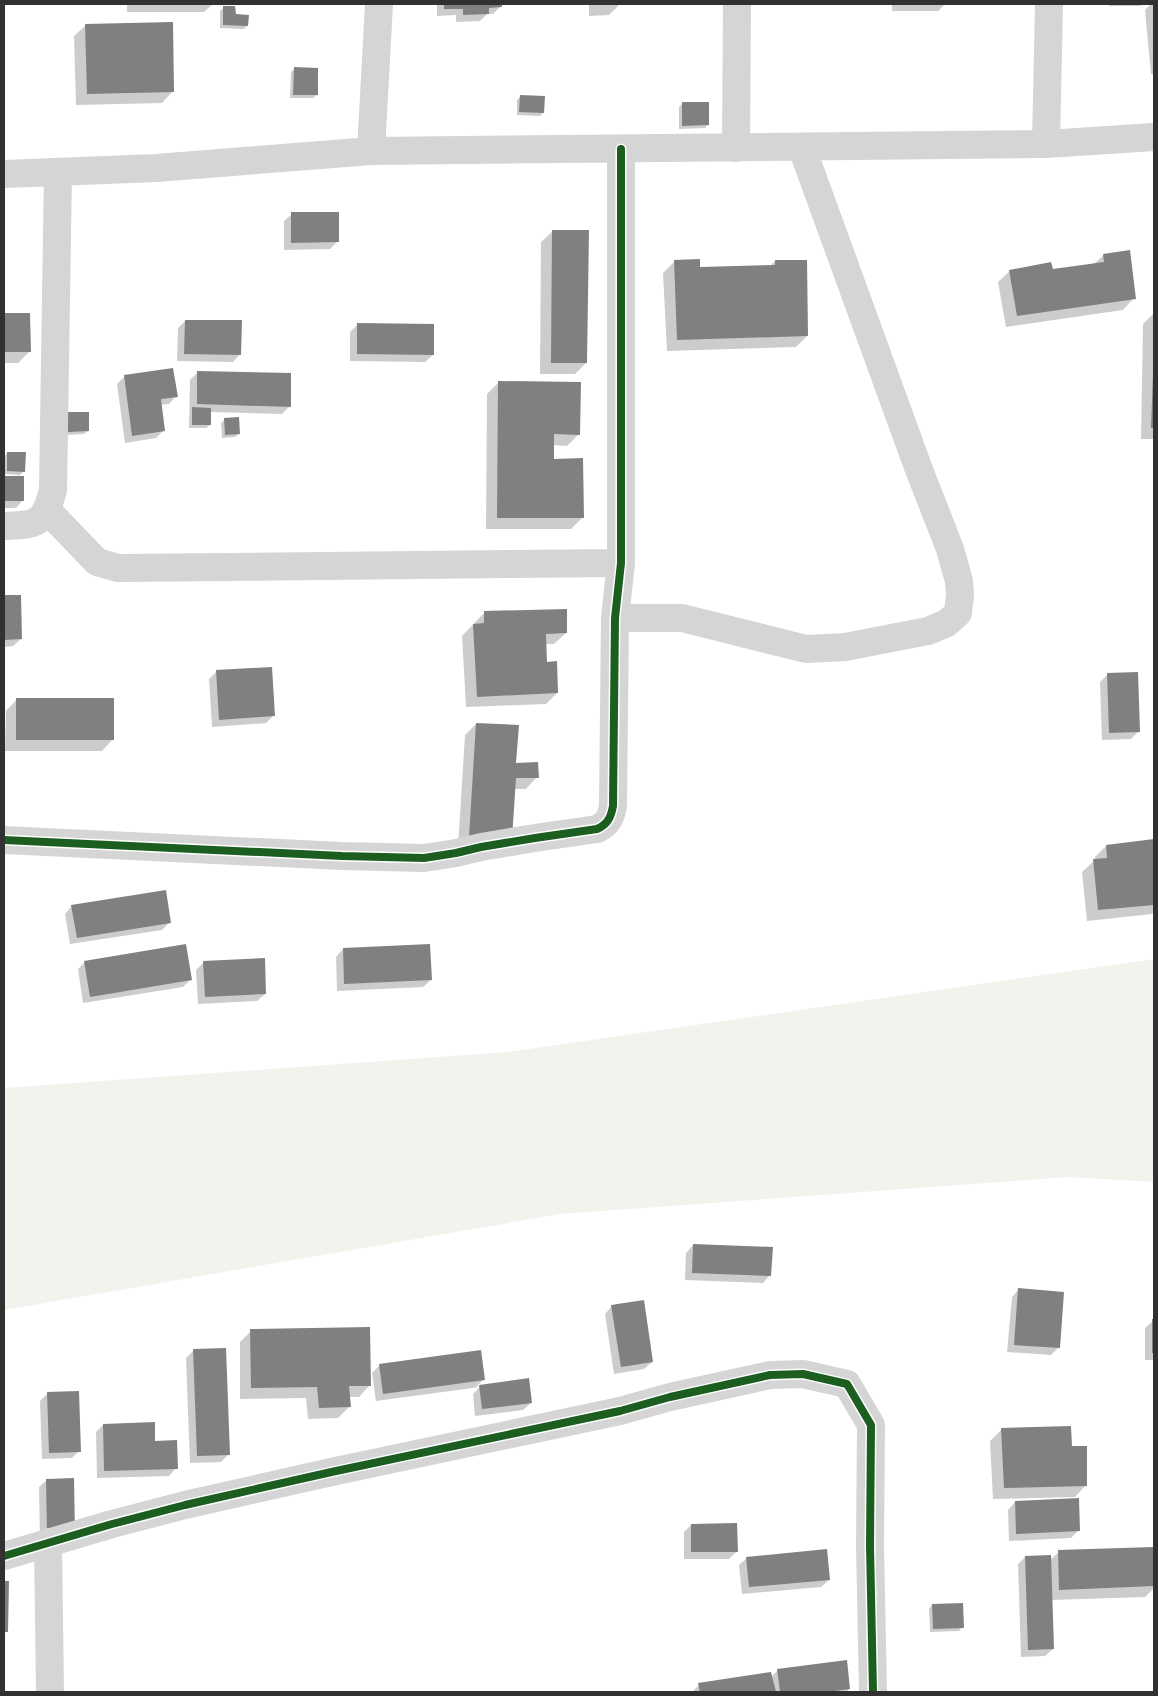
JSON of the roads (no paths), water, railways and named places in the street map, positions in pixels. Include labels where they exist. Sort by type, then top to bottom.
[{"type":"street","points":[[371,152],[379,4]]},
{"type":"street","points":[[736,148],[737,4]]},
{"type":"street","points":[[1046,144],[1049,4]]},
{"type":"street","points":[[4,174],[156,168],[371,152],[1046,144],[1154,136]]},
{"type":"street","points":[[615,618],[682,618],[806,649],[845,647],[928,631],[947,623],[958,613],[959,580],[950,550],[802,148]]},
{"type":"street","points":[[4,840],[332,856],[424,858],[597,829],[604,826],[611,817],[613,806],[615,618],[621,563],[621,150]]},
{"type":"street","points":[[4,526],[36,522],[47,510],[53,490],[58,172]]},
{"type":"street","points":[[47,510],[97,562],[118,568],[621,563]]},
{"type":"street","points":[[4,1556],[112,1524],[336,1471],[620,1411],[770,1375],[803,1374],[847,1384],[871,1425],[870,1546],[873,1692]]},
{"type":"street","points":[[48,1542],[50,1692]]}]
